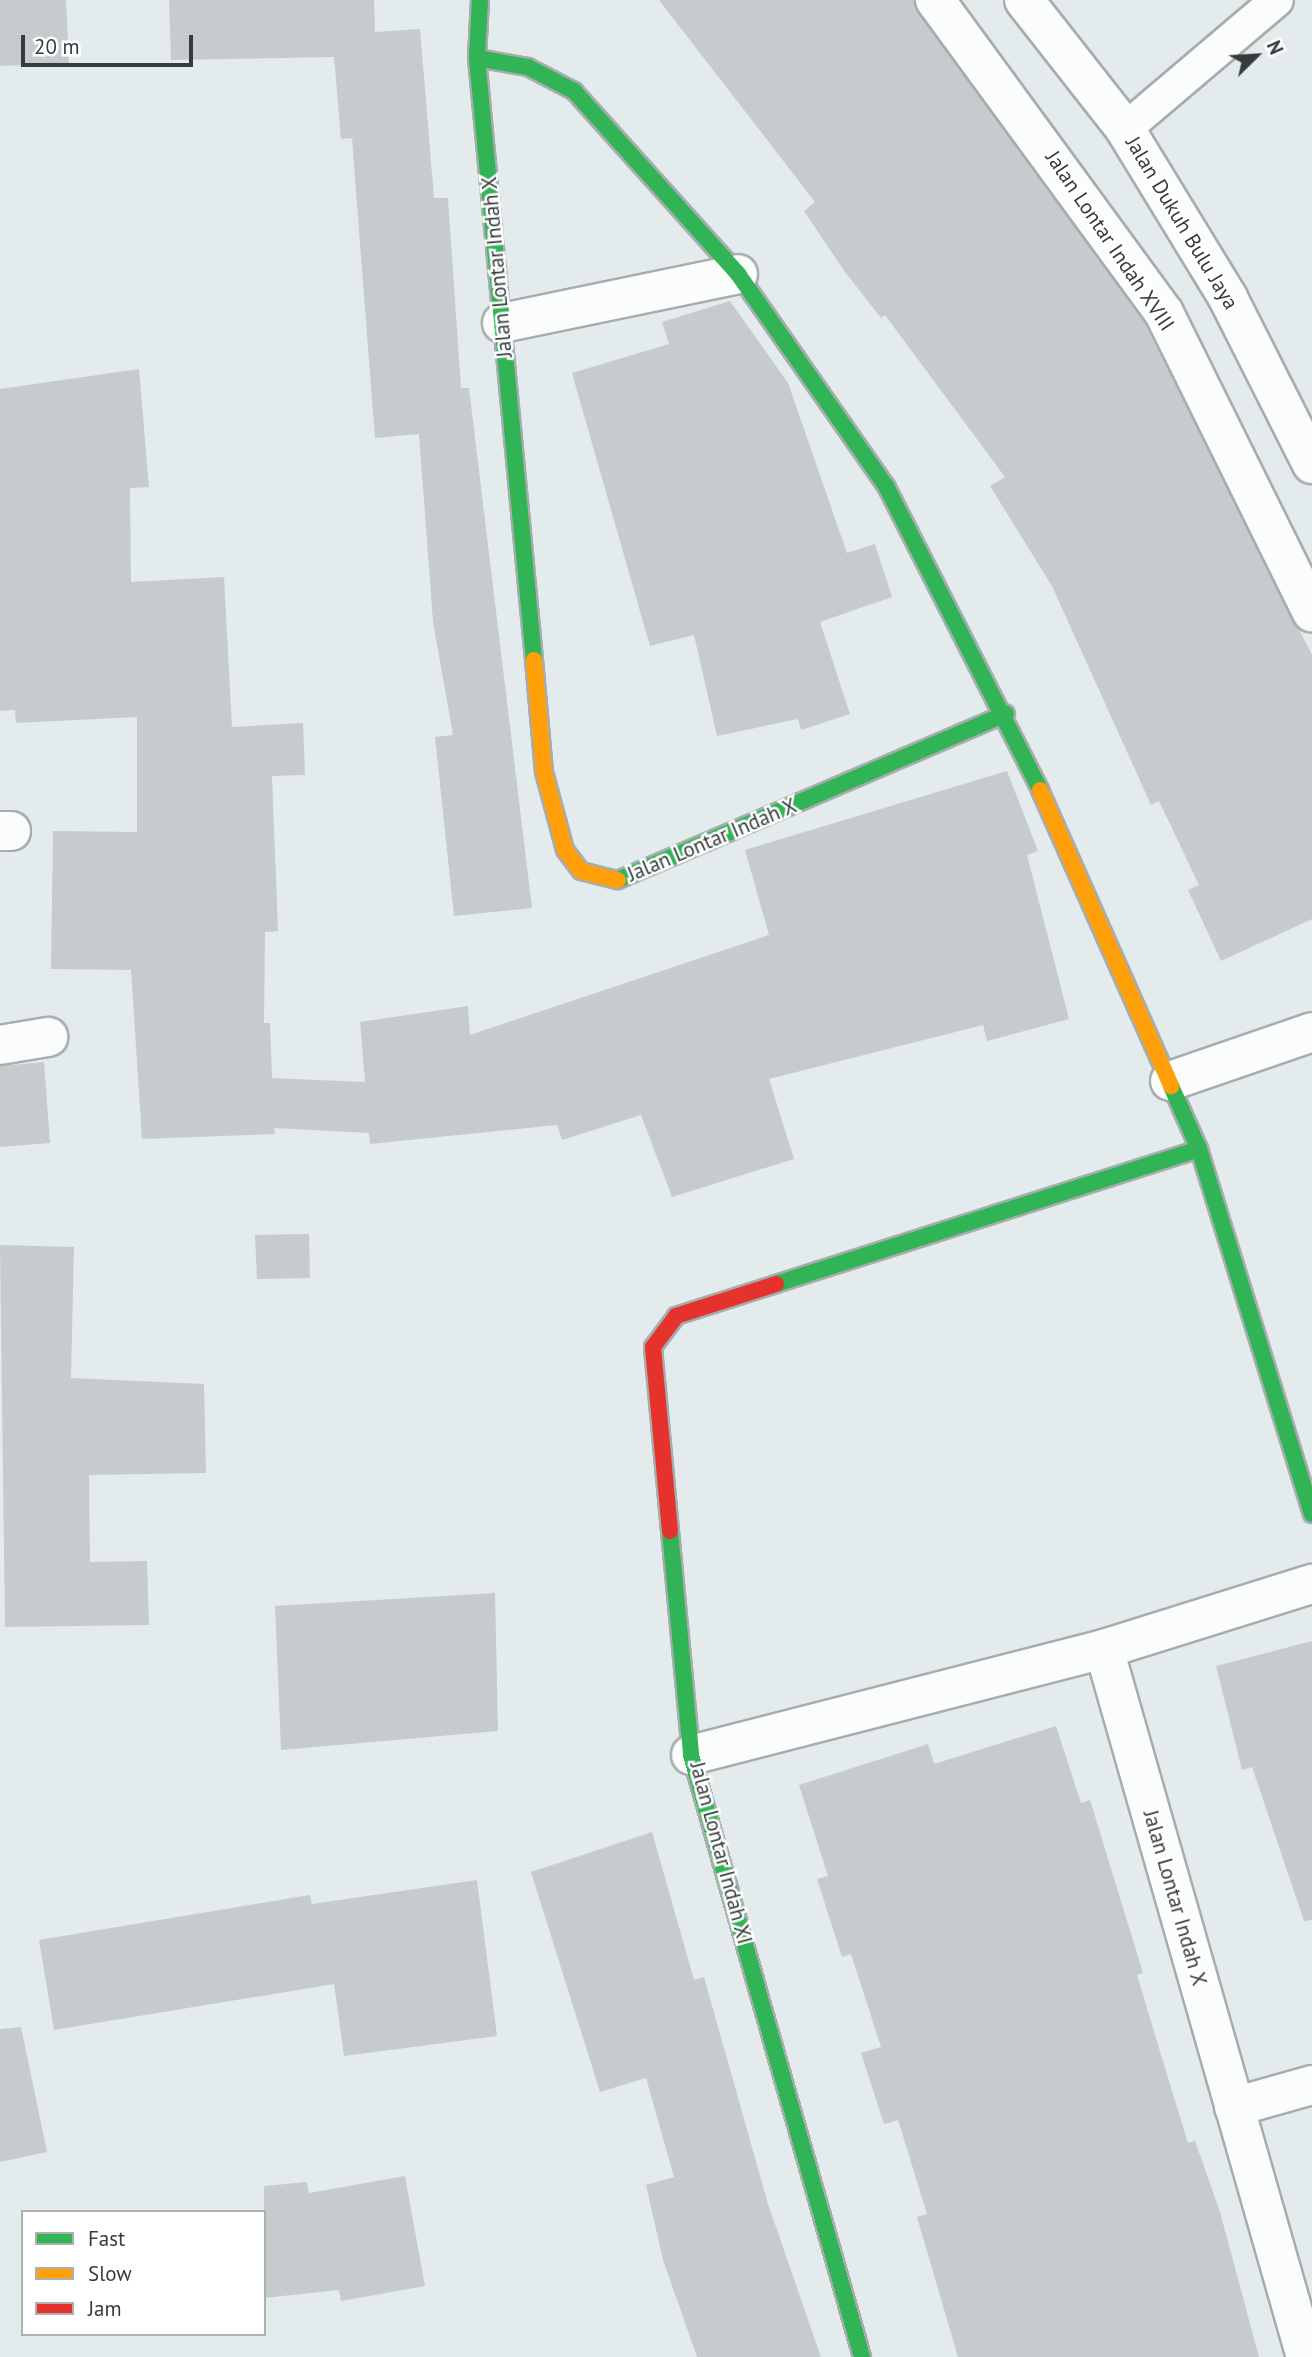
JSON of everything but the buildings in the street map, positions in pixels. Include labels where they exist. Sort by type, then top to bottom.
[{"type":"street","name":"Jalan Lontar Indah X","points":[[480,0],[477,58],[544,772],[565,850],[581,871],[616,881],[1006,714]]},
{"type":"street","name":"Jalan Lontar Indah XVIII","points":[[935,0],[1164,313],[1312,612]]},
{"type":"street","name":"Jalan Dukuh Bulu Jaya","points":[[1024,0],[1125,129],[1228,298],[1312,464]]},
{"type":"street","points":[[477,58],[528,67],[574,91],[738,274],[886,486],[1006,714],[1199,1149],[1312,1514]]},
{"type":"street","points":[[502,323],[738,274]]},
{"type":"street","points":[[1170,1081],[1312,1032]]},
{"type":"street","points":[[0,1045],[48,1037]]},
{"type":"street","points":[[691,1755],[653,1347],[662,1329],[676,1316],[1199,1149]]},
{"type":"street","points":[[1104,1648],[1312,1584]]},
{"type":"street","name":"Jalan Lontar Indah X","points":[[1104,1648],[1306,2357]]},
{"type":"street","name":"Jalan Lontar Indah XI","points":[[862,2357],[691,1755],[1104,1648]]},
{"type":"street","points":[[1234,2107],[1312,2085]]},
{"type":"lane","points":[[1125,129],[1276,0]]},
{"type":"traffic: fast","points":[[480,0],[477,58],[534,660]]},
{"type":"traffic: fast","points":[[477,58],[528,67],[574,91],[738,274],[886,486],[1040,790]]},
{"type":"traffic: fast","points":[[618,880],[1006,714]]},
{"type":"traffic: fast","points":[[1171,1086],[1199,1149],[1312,1514]]},
{"type":"traffic: fast","points":[[776,1284],[1199,1149]]},
{"type":"traffic: fast","points":[[670,1531],[691,1755],[862,2357]]},
{"type":"traffic: slow","points":[[534,660],[544,772],[565,850],[581,871],[618,880]]},
{"type":"traffic: slow","points":[[1040,790],[1171,1086]]},
{"type":"traffic: jam","points":[[670,1531],[653,1347],[676,1316],[776,1284]]}]
